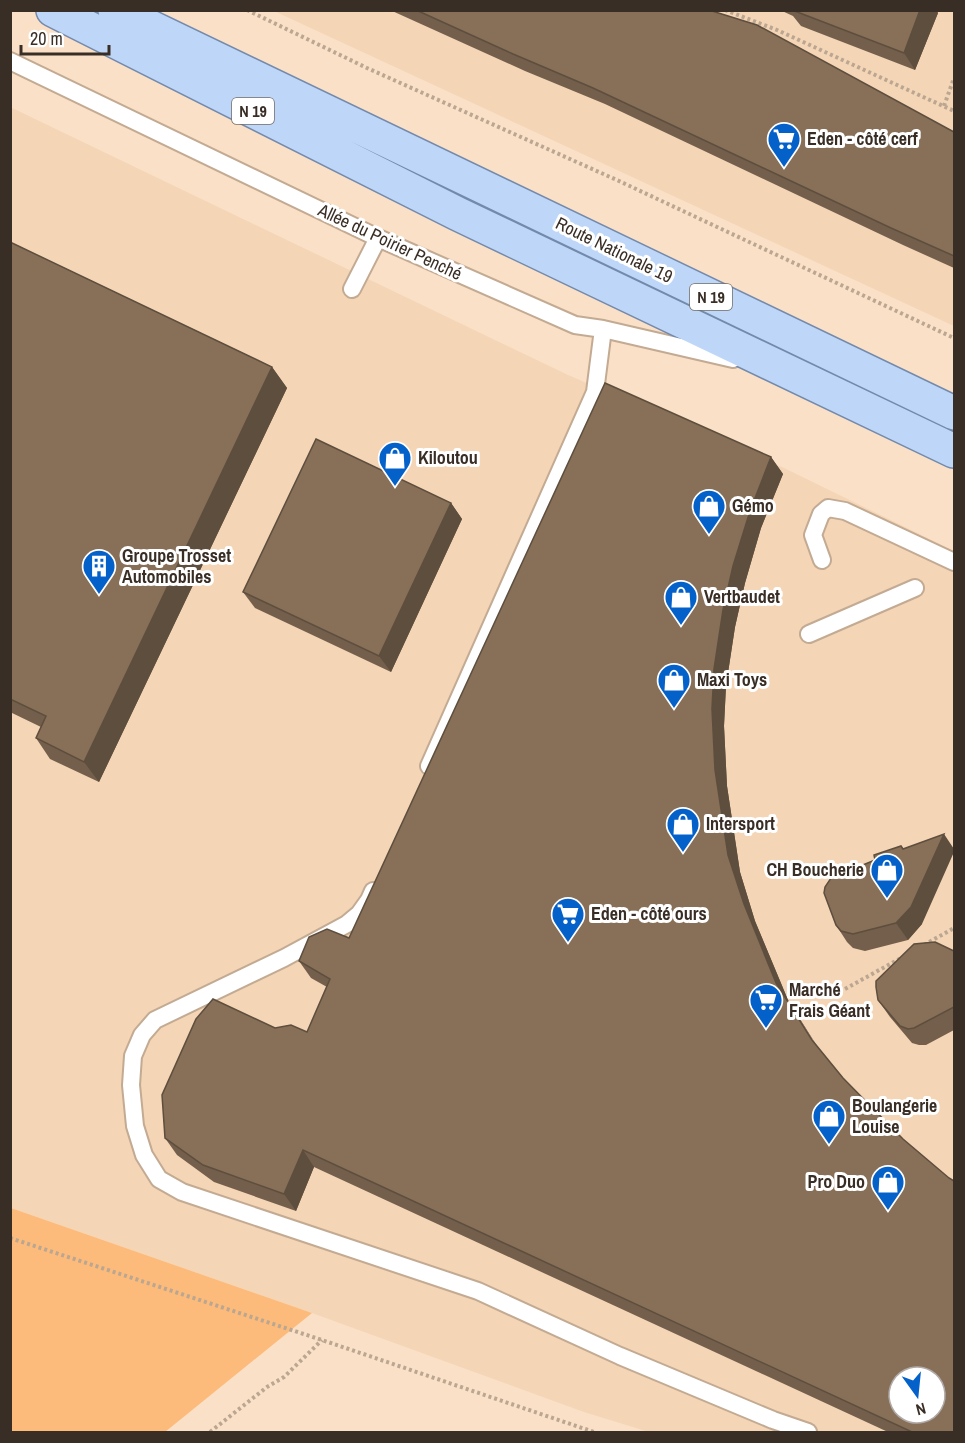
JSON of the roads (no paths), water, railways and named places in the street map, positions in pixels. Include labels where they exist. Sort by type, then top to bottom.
[{"type":"main road","name":"N 19","points":[[53,10],[458,214],[954,451]]},
{"type":"main road","name":"Route Nationale 19","points":[[115,10],[954,413]]},
{"type":"lane","name":"Allée du Poirier Penché","points":[[10,61],[378,238],[575,325],[603,329],[788,371]]},
{"type":"lane","points":[[352,289],[378,238]]},
{"type":"lane","points":[[422,781],[595,392],[603,329]]},
{"type":"lane","points":[[822,560],[813,535],[821,514],[828,508],[844,511],[954,562]]},
{"type":"lane","points":[[809,634],[915,588]]},
{"type":"lane","points":[[379,878],[369,900],[359,914],[347,924],[284,958],[155,1020],[142,1035],[133,1056],[131,1085],[135,1126],[144,1155],[159,1179],[182,1192],[478,1291],[620,1356],[772,1420],[808,1432]]},
{"type":"place","name":"Eden - côté cerf","points":[[784,168]]},
{"type":"place","name":"Kiloutou","points":[[395,487]]},
{"type":"place","name":"Gémo","points":[[709,535]]},
{"type":"place","name":"Groupe Trosset Automobiles","points":[[99,595]]},
{"type":"place","name":"Vertbaudet","points":[[681,626]]},
{"type":"place","name":"Maxi Toys","points":[[674,709]]},
{"type":"place","name":"Intersport","points":[[683,853]]},
{"type":"place","name":"CH Boucherie","points":[[887,899]]},
{"type":"place","name":"Eden - côté ours","points":[[568,943]]},
{"type":"place","name":"Marché Frais Géant","points":[[766,1029]]},
{"type":"place","name":"Boulangerie Louise","points":[[829,1145]]},
{"type":"place","name":"Pro Duo","points":[[888,1211]]}]
